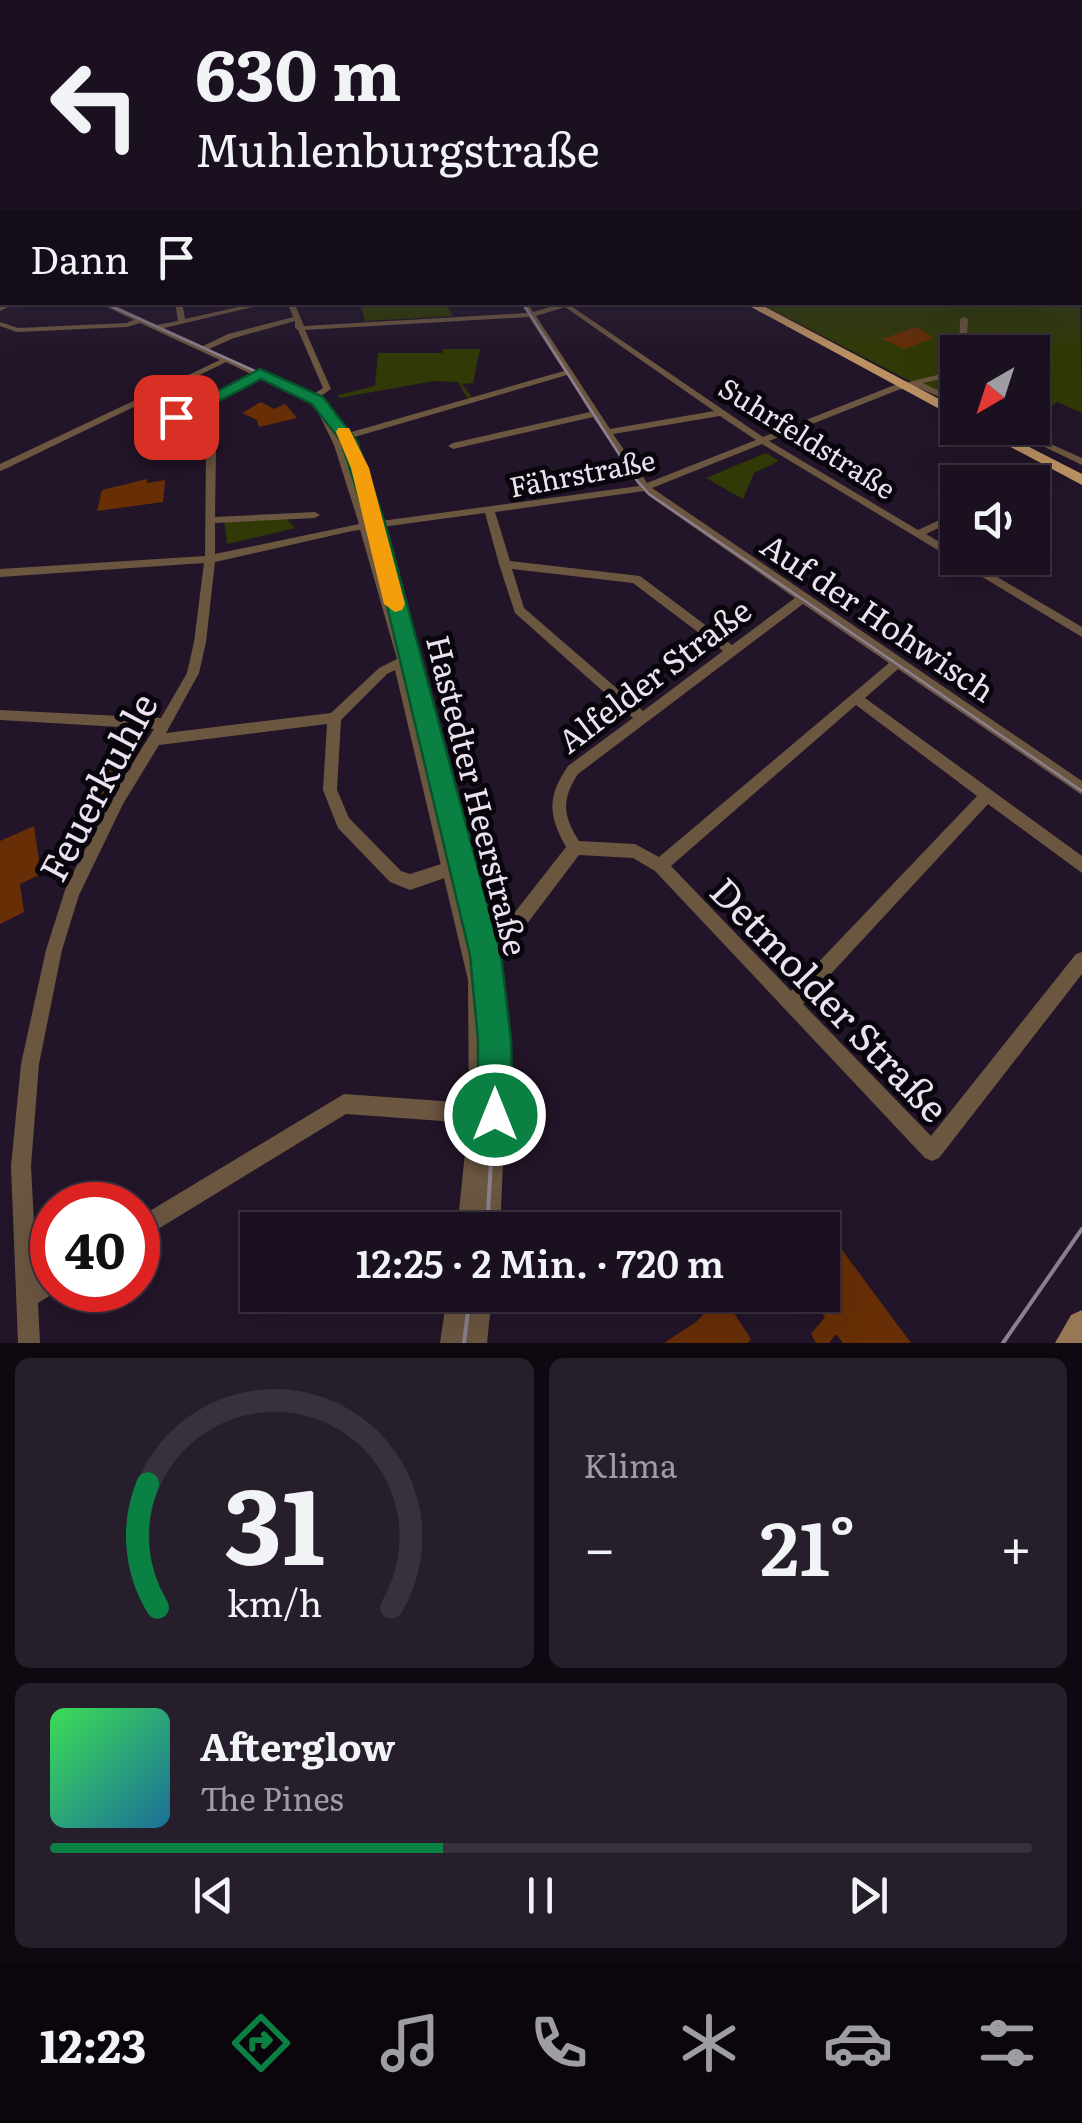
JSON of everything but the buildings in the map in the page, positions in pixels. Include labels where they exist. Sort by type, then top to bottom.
[{"type":"main road","points":[[753,305],[940,404]]},
{"type":"main road","points":[[1015,445],[1082,480]]},
{"type":"main road","points":[[1071,1343],[1082,1326]]},
{"type":"street","name":"Hastedter Heerstraße","points":[[107,305],[312,398],[332,415],[346,437],[457,867],[478,980],[488,1115],[473,1212]]},
{"type":"street","points":[[179,305],[182,322]]},
{"type":"street","points":[[156,328],[258,305]]},
{"type":"street","points":[[291,305],[327,389],[312,398]]},
{"type":"street","points":[[526,305],[646,488]]},
{"type":"street","points":[[202,348],[297,323],[531,314],[567,305]]},
{"type":"street","name":"Suhrfeldstraße","points":[[572,305],[762,442],[1082,633]]},
{"type":"street","points":[[963,335],[964,319]]},
{"type":"street","points":[[0,324],[16,330],[127,326],[140,320]]},
{"type":"street","points":[[0,468],[227,359]]},
{"type":"street","points":[[346,437],[568,372]]},
{"type":"street","points":[[141,401],[176,417],[260,374]]},
{"type":"street","name":"Fährstraße","points":[[0,573],[210,558],[372,526],[646,488],[909,384],[940,376]]},
{"type":"street","points":[[909,384],[940,396]]},
{"type":"street","name":"Hastedter Heerstraße","points":[[312,398],[339,446],[372,526]]},
{"type":"street","points":[[607,432],[720,413]]},
{"type":"street","points":[[453,446],[596,414]]},
{"type":"street","name":"Feuerkuhle","points":[[30,1343],[21,1166],[30,1064],[54,950],[79,878],[118,799],[193,672],[210,558],[210,448],[198,431],[176,417]]},
{"type":"street","points":[[1046,445],[1082,462]]},
{"type":"street","name":"Auf der Hohwisch","points":[[646,488],[1082,788]]},
{"type":"street","points":[[490,512],[519,610],[642,718]]},
{"type":"street","points":[[211,520],[314,514]]},
{"type":"street","points":[[918,534],[940,523]]},
{"type":"street","points":[[504,564],[636,579],[731,652]]},
{"type":"street","name":"Alfelder Straße","points":[[575,848],[561,828],[556,800],[573,770],[803,598]]},
{"type":"street","points":[[0,715],[161,732],[334,718],[383,671],[406,659]]},
{"type":"street","points":[[660,866],[898,662]]},
{"type":"street","points":[[856,698],[1082,865]]},
{"type":"street","points":[[334,718],[330,790],[343,824],[396,877],[410,882],[457,867]]},
{"type":"street","points":[[792,1003],[988,794]]},
{"type":"street","points":[[484,947],[514,927],[575,848]]},
{"type":"street","name":"Detmolder Straße","points":[[575,848],[635,851],[660,866],[932,1151],[1082,960]]},
{"type":"street","name":"Hastedter Heerstraße","points":[[457,867],[484,947],[494,1022],[487,1212]]},
{"type":"street","points":[[160,1217],[344,1104],[488,1115]]},
{"type":"street","points":[[454,1343],[458,1312]]},
{"type":"street","points":[[473,1343],[477,1312]]},
{"type":"green space","points":[[361,305],[446,305],[453,316],[365,321]]},
{"type":"green space","points":[[763,305],[1080,305],[1082,413],[1057,402],[1050,408],[1050,335],[940,335],[940,393]]},
{"type":"green space","points":[[443,349],[480,349],[473,383],[462,384],[472,397],[467,398],[458,382],[434,381],[339,398],[338,395],[375,386],[378,353],[442,353]]},
{"type":"green space","points":[[766,453],[779,461],[754,473],[743,499],[706,478]]},
{"type":"green space","points":[[286,518],[295,528],[227,544],[224,520]]},
{"type":"tram line","points":[[109,305],[312,397],[333,415],[355,456],[489,974],[491,1007]]},
{"type":"tram line","points":[[524,305],[633,476],[649,494],[1082,791]]},
{"type":"tram line","points":[[488,1212],[496,1075],[491,1004]]},
{"type":"tram line","points":[[1003,1343],[1082,1229]]},
{"type":"tram line","points":[[464,1343],[468,1312]]},
{"type":"slow traffic","points":[[344,432],[360,468],[395,604]]},
{"type":"route","points":[[176,417],[260,374],[317,400],[349,441],[377,526],[486,955],[495,1040],[495,1115]]}]
